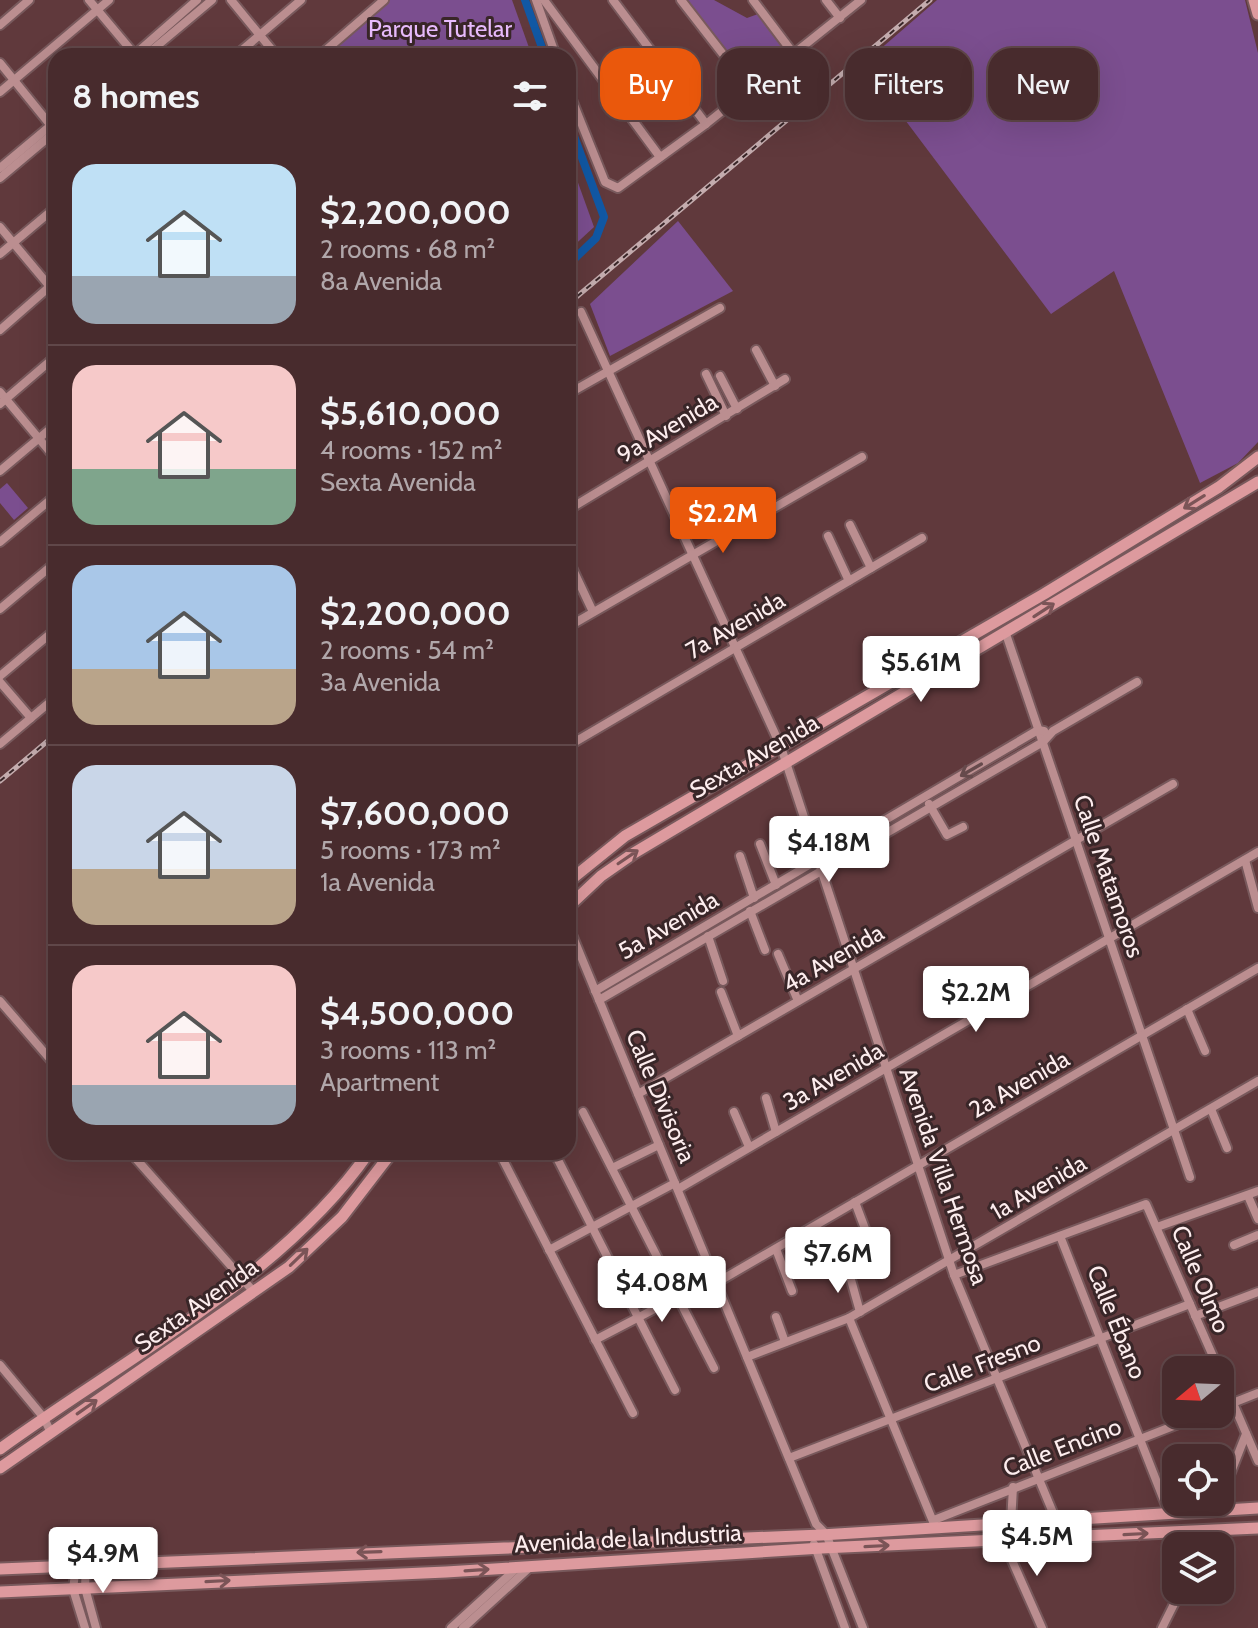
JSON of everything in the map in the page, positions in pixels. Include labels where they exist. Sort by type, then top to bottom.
[{"type":"main road","points":[[1254,0],[1258,14]]},
{"type":"main road","name":"Sexta Avenida","points":[[576,876],[625,836],[1044,594],[1219,487],[1258,457]]},
{"type":"main road","name":"Sexta Avenida","points":[[576,899],[601,876],[634,853],[1258,482]]},
{"type":"main road","name":"Sexta Avenida","points":[[2,1443],[44,1418],[293,1239],[362,1160]]},
{"type":"main road","name":"Sexta Avenida","points":[[0,1468],[289,1267],[342,1217],[386,1160]]},
{"type":"main road","name":"Avenida de la Industria","points":[[1234,1506],[1258,1508]]},
{"type":"main road","name":"Avenida de la Industria","points":[[0,1569],[814,1529],[826,1534],[934,1524],[1011,1523],[1162,1513]]},
{"type":"main road","points":[[1038,1538],[1049,1532],[1056,1520]]},
{"type":"main road","name":"Avenida de la Industria","points":[[0,1592],[1258,1528]]},
{"type":"street","points":[[0,25],[29,0]]},
{"type":"street","points":[[89,0],[128,48]]},
{"type":"street","points":[[52,48],[109,0]]},
{"type":"street","points":[[143,48],[197,0]]},
{"type":"street","points":[[155,48],[212,0]]},
{"type":"street","points":[[231,0],[271,48]]},
{"type":"street","points":[[245,48],[301,0]]},
{"type":"street","points":[[327,48],[373,3],[384,0]]},
{"type":"street","points":[[536,0],[553,48]]},
{"type":"street","points":[[544,0],[660,157]]},
{"type":"street","points":[[613,0],[706,124]]},
{"type":"street","points":[[681,0],[718,48]]},
{"type":"street","points":[[753,0],[789,48]]},
{"type":"street","points":[[826,0],[840,18]]},
{"type":"street","points":[[800,48],[861,0]]},
{"type":"street","points":[[0,92],[48,52]]},
{"type":"street","points":[[0,63],[48,120]]},
{"type":"street","points":[[576,110],[605,182],[612,188],[618,188],[717,115]]},
{"type":"street","points":[[0,168],[48,133]]},
{"type":"street","points":[[0,178],[48,134]]},
{"type":"street","points":[[0,254],[48,214]]},
{"type":"street","points":[[0,227],[48,281]]},
{"type":"street","points":[[0,330],[48,292]]},
{"type":"street","points":[[576,389],[720,308]]},
{"type":"street","name":"Avenida Villa Hermosa","points":[[581,312],[648,464],[781,747],[954,1275],[1056,1520]]},
{"type":"street","points":[[756,350],[775,386]]},
{"type":"street","points":[[48,362],[2,398],[48,450]]},
{"type":"street","points":[[706,374],[726,416]]},
{"type":"street","points":[[720,376],[737,409]]},
{"type":"street","name":"9a Avenida","points":[[576,505],[785,379]]},
{"type":"street","points":[[0,471],[48,431]]},
{"type":"street","points":[[576,622],[862,457]]},
{"type":"street","points":[[0,542],[48,502]]},
{"type":"street","points":[[850,525],[871,568]]},
{"type":"street","points":[[828,536],[849,581]]},
{"type":"street","name":"7a Avenida","points":[[576,741],[922,538]]},
{"type":"street","points":[[0,609],[48,569]]},
{"type":"street","points":[[576,576],[593,612]]},
{"type":"street","name":"Calle Matamoros","points":[[1006,634],[1190,1177]]},
{"type":"street","points":[[31,718],[0,679],[48,636]]},
{"type":"street","name":"5a Avenida","points":[[711,931],[776,885],[930,807],[1043,742],[1053,731],[1137,682]]},
{"type":"street","points":[[0,744],[48,704]]},
{"type":"street","points":[[1038,730],[1053,731]]},
{"type":"street","name":"5a Avenida","points":[[597,995],[750,911],[925,797],[1038,730]]},
{"type":"street","name":"4a Avenida","points":[[638,1094],[1173,784]]},
{"type":"street","points":[[925,797],[947,835],[963,827]]},
{"type":"street","points":[[760,844],[776,885]]},
{"type":"street","name":"3a Avenida","points":[[549,1250],[776,1132],[1258,852]]},
{"type":"street","points":[[740,856],[754,898]]},
{"type":"street","points":[[1245,860],[1258,908]]},
{"type":"street","points":[[750,911],[765,950]]},
{"type":"street","points":[[711,931],[723,981]]},
{"type":"street","name":"Calle Divisoria","points":[[576,944],[789,1458],[814,1529],[815,1549],[845,1628]]},
{"type":"street","points":[[778,954],[798,1001]]},
{"type":"street","name":"2a Avenida","points":[[595,1340],[776,1249],[1258,968]]},
{"type":"street","points":[[721,992],[738,1036]]},
{"type":"street","points":[[0,1001],[48,1057]]},
{"type":"street","points":[[1187,1009],[1205,1051]]},
{"type":"street","name":"1a Avenida","points":[[747,1357],[849,1318],[1258,1081]]},
{"type":"street","points":[[766,1098],[776,1132]]},
{"type":"street","points":[[1211,1109],[1227,1148]]},
{"type":"street","points":[[583,1112],[714,1368]]},
{"type":"street","points":[[734,1112],[749,1147]]},
{"type":"street","points":[[612,1168],[659,1145]]},
{"type":"street","points":[[137,1160],[240,1280],[254,1292]]},
{"type":"street","points":[[503,1160],[633,1413]]},
{"type":"street","points":[[558,1160],[675,1390]]},
{"type":"street","points":[[1157,1227],[1258,1191]]},
{"type":"street","points":[[1248,1196],[1258,1219]]},
{"type":"street","points":[[855,1202],[873,1250]]},
{"type":"street","name":"Calle Olmo","points":[[1060,1236],[1146,1204],[1212,1356]]},
{"type":"street","points":[[1234,1245],[1258,1235]]},
{"type":"street","points":[[954,1275],[1060,1236]]},
{"type":"street","name":"Calle Ébano","points":[[1060,1236],[1162,1494]]},
{"type":"street","points":[[776,1249],[792,1291]]},
{"type":"street","points":[[848,1269],[860,1312]]},
{"type":"street","points":[[1195,1316],[1258,1292]]},
{"type":"street","name":"Calle Fresno","points":[[789,1458],[1190,1304]]},
{"type":"street","points":[[776,1317],[785,1342]]},
{"type":"street","points":[[849,1318],[934,1524]]},
{"type":"street","points":[[0,1365],[44,1418],[51,1433]]},
{"type":"street","points":[[1234,1403],[1258,1393]]},
{"type":"street","name":"Calle Olmo","points":[[1234,1405],[1246,1434],[1255,1445],[1258,1461]]},
{"type":"street","name":"Calle Encino","points":[[934,1524],[1013,1487],[1168,1428]]},
{"type":"street","points":[[1234,1464],[1246,1434]]},
{"type":"street","points":[[1011,1523],[1013,1487]]},
{"type":"street","points":[[826,1534],[863,1628]]},
{"type":"street","points":[[1003,1540],[1042,1628]]},
{"type":"street","points":[[81,1565],[79,1589],[85,1628]]},
{"type":"street","points":[[451,1628],[525,1566]]},
{"type":"street","points":[[463,1628],[525,1566]]},
{"type":"street","points":[[79,1589],[96,1628]]},
{"type":"street","points":[[1162,1628],[1174,1604]]},
{"type":"green space","name":"Parque Tutelar","points":[[390,0],[512,0],[529,48],[334,48]]},
{"type":"green space","points":[[685,0],[714,0],[747,18],[758,14],[785,48],[722,48]]},
{"type":"green space","points":[[937,0],[1245,0],[1258,53],[1258,442],[1238,463],[1200,483],[1114,271],[1051,314],[905,120],[972,120],[972,48],[882,48]]},
{"type":"green space","points":[[576,177],[594,227],[576,244]]},
{"type":"green space","points":[[678,221],[733,291],[610,356],[590,304]]},
{"type":"green space","points":[[7,483],[28,508],[14,520],[0,503],[0,489]]},
{"type":"waterway","points":[[525,0],[542,48]]},
{"type":"waterway","points":[[576,142],[604,217],[596,238],[576,257]]},
{"type":"railway","points":[[576,297],[930,0]]},
{"type":"railway","points":[[0,781],[48,741]]}]
